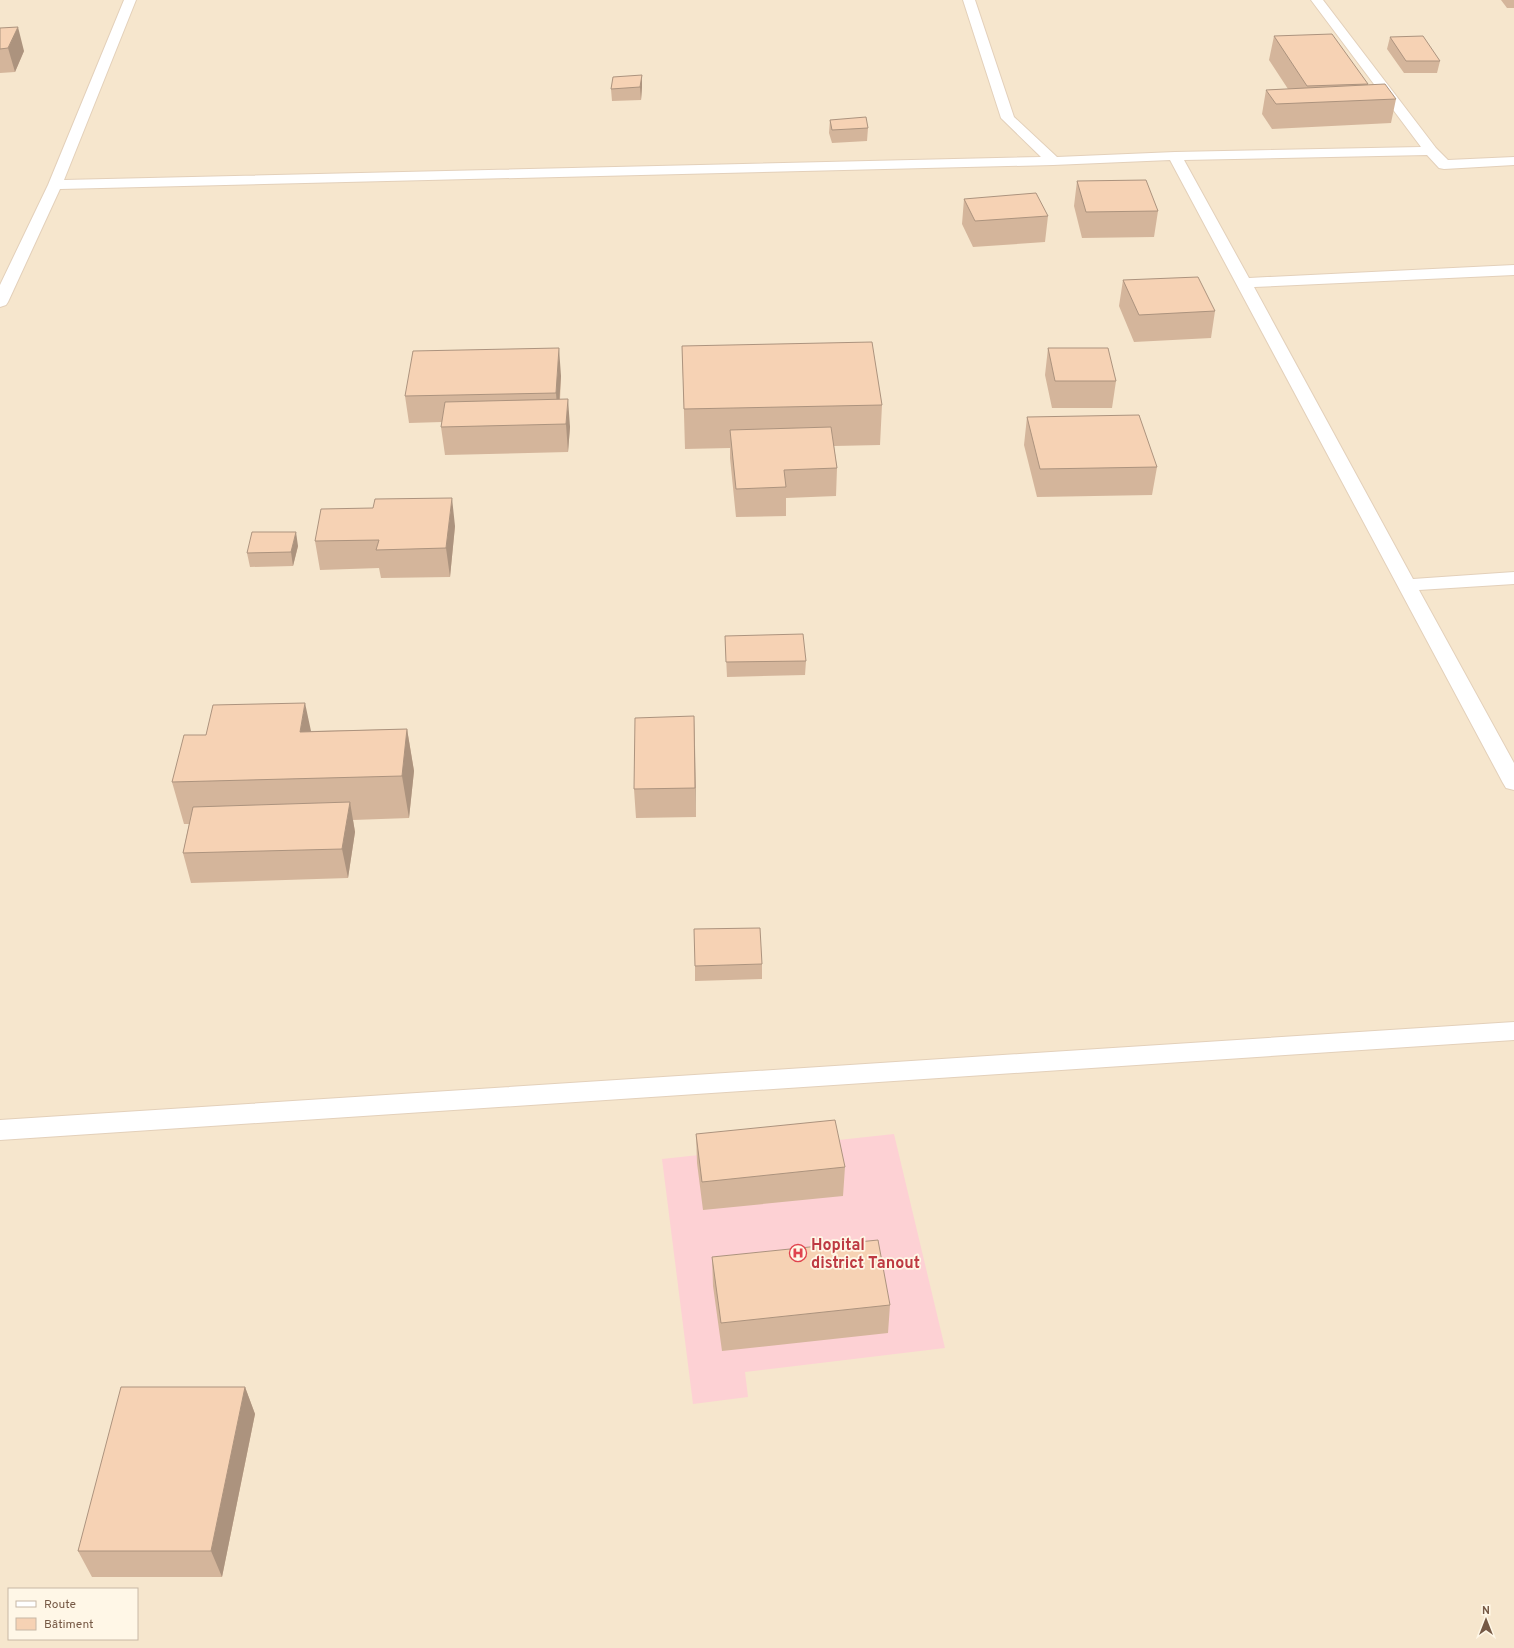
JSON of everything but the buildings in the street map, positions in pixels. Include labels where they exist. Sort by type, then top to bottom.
[{"type":"street","points":[[0,302],[55,185],[130,0]]},
{"type":"street","points":[[969,0],[1008,118],[1053,161]]},
{"type":"street","points":[[1317,0],[1444,165],[1514,161]]},
{"type":"street","points":[[55,185],[1053,161],[1175,156],[1431,150]]},
{"type":"street","points":[[1175,156],[1514,783]]},
{"type":"street","points":[[1243,283],[1514,270]]},
{"type":"street","points":[[1407,585],[1514,578]]},
{"type":"street","points":[[0,1130],[1514,1031]]},
{"type":"shaded area","points":[[0,0],[1514,0],[1514,1648],[0,1648]]},
{"type":"shaded area","name":"Hopital district Tanout","points":[[894,1134],[945,1348],[745,1372],[748,1397],[693,1404],[662,1159]]},
{"type":"place","name":"Hopital district Tanout","points":[[798,1253]]}]
